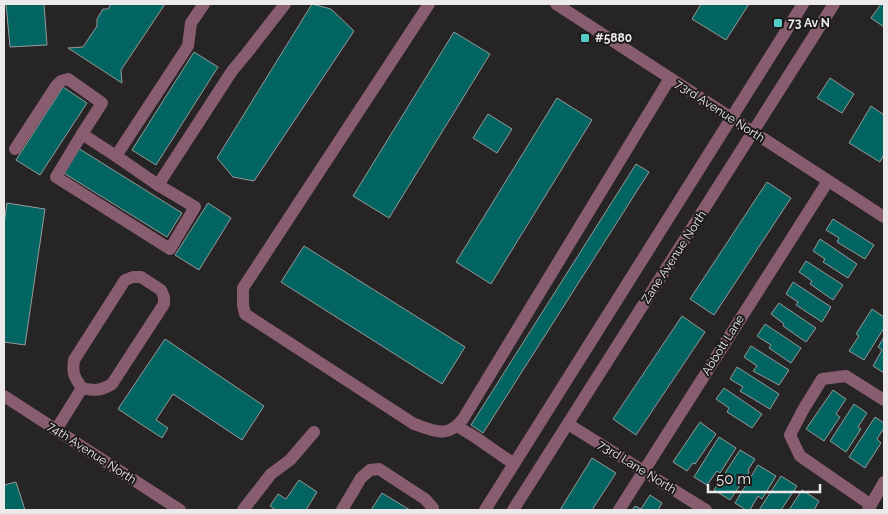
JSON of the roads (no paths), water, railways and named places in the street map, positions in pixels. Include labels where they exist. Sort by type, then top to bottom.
[{"type":"street","points":[[116,156],[188,46],[191,23],[204,4]]},
{"type":"street","points":[[158,185],[232,71],[285,4]]},
{"type":"street","points":[[429,4],[243,288],[243,304],[245,314],[414,424],[441,433],[457,426],[463,419],[670,78]]},
{"type":"street","name":"73rd Avenue North","points":[[556,4],[884,217]]},
{"type":"street","name":"Zane Avenue North","points":[[485,510],[803,4]]},
{"type":"street","name":"Zane Avenue North","points":[[513,510],[834,4]]},
{"type":"street","points":[[15,150],[56,86],[61,81],[68,79],[102,103],[82,134],[56,177],[170,249],[195,206],[158,185],[82,134]]},
{"type":"street","name":"Abbott Lane","points":[[619,510],[828,180]]},
{"type":"street","points":[[141,277],[161,290],[164,304],[112,384],[104,389],[94,391],[82,388],[72,370],[74,360],[125,280],[141,277]]},
{"type":"street","points":[[882,489],[869,508],[800,456],[790,435],[802,410],[822,379],[846,376],[884,400]]},
{"type":"street","points":[[56,430],[82,388]]},
{"type":"street","name":"74th Avenue North","points":[[4,396],[180,510]]},
{"type":"street","name":"73rd Lane North","points":[[568,424],[706,510]]},
{"type":"street","points":[[457,426],[514,464]]},
{"type":"street","points":[[243,510],[271,474],[290,460],[314,432]]},
{"type":"street","points":[[342,510],[361,478],[370,470],[380,469],[425,499],[433,510]]},
{"type":"place","name":"73 Av N","points":[[778,23]]},
{"type":"place","name":"#5880","points":[[585,38]]}]
